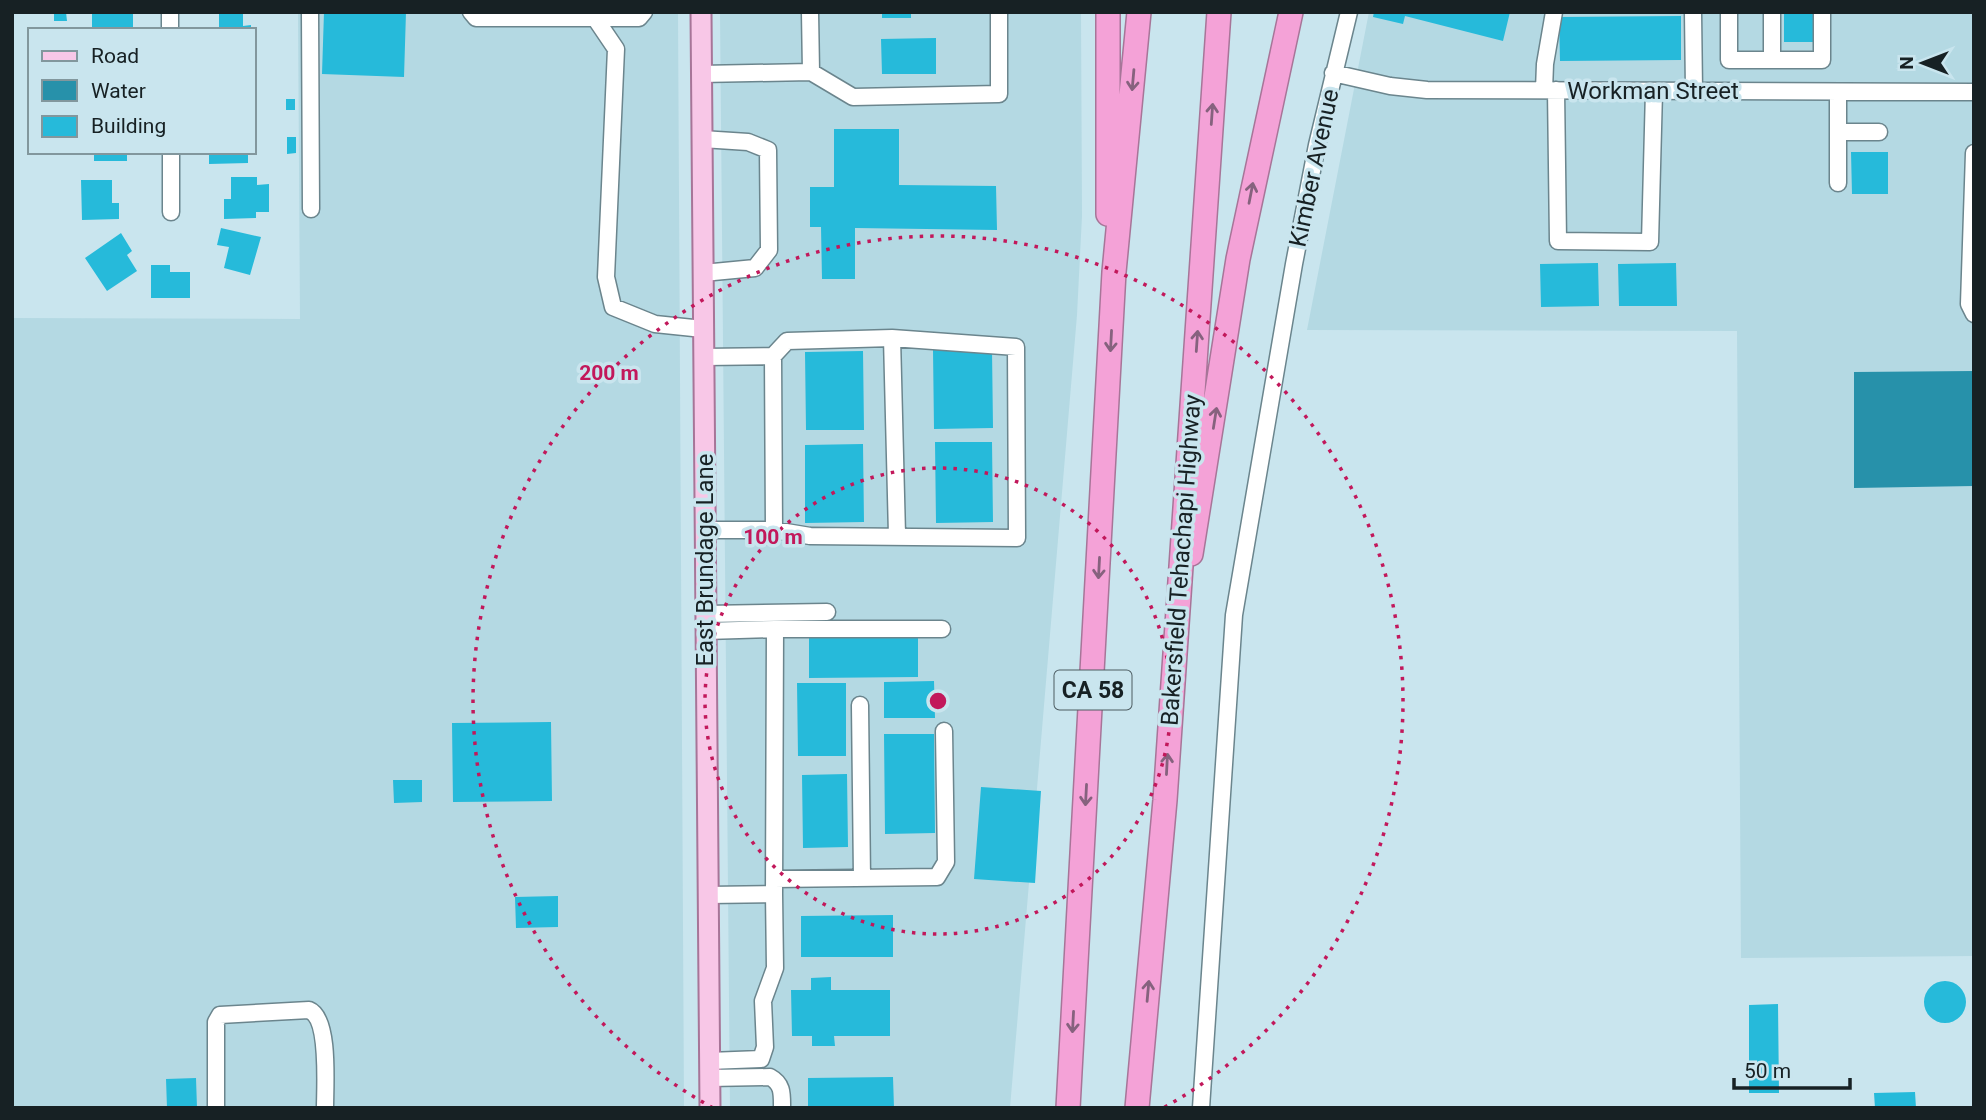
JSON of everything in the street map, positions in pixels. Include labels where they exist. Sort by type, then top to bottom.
[{"type":"highway","points":[[1108,12],[1107,201],[1114,272]]},
{"type":"highway","name":"CA 58","points":[[1068,1108],[1114,272],[1139,12]]},
{"type":"highway","name":"Bakersfield Tehachapi Highway","points":[[1137,1108],[1165,800],[1219,12]]},
{"type":"highway","points":[[1177,604],[1196,537],[1238,259],[1291,12]]},
{"type":"main road","name":"East Brundage Lane","points":[[701,12],[710,1108]]},
{"type":"street","points":[[310,12],[311,209]]},
{"type":"street","points":[[471,12],[475,19],[598,16],[639,18],[644,12]]},
{"type":"street","points":[[810,12],[811,72]]},
{"type":"street","points":[[701,74],[811,72],[853,97],[999,94],[999,12]]},
{"type":"street","name":"Kimber Avenue","points":[[1200,1108],[1234,615],[1284,324],[1333,74],[1349,12]]},
{"type":"street","points":[[1554,12],[1545,64],[1550,90],[1558,241],[1650,242],[1654,91]]},
{"type":"street","points":[[1693,12],[1694,91]]},
{"type":"street","points":[[1729,12],[1729,60],[1822,60],[1822,12]]},
{"type":"street","points":[[1772,12],[1772,60]]},
{"type":"street","points":[[598,16],[617,49],[606,277],[613,307],[655,324],[704,329]]},
{"type":"street","name":"Workman Street","points":[[1333,74],[1390,86],[1427,90],[1974,92]]},
{"type":"street","points":[[1838,92],[1838,183]]},
{"type":"street","points":[[1838,132],[1880,132]]},
{"type":"street","points":[[702,139],[748,142],[768,150],[769,250],[755,268],[703,273]]},
{"type":"street","points":[[1974,153],[1969,304],[1974,314]]},
{"type":"street","points":[[171,154],[172,212]]},
{"type":"street","points":[[892,338],[897,535]]},
{"type":"street","points":[[705,530],[774,530],[810,536],[1017,538],[1016,347],[892,338],[787,341],[773,356],[774,530]]},
{"type":"street","points":[[704,357],[773,356]]},
{"type":"street","points":[[706,622],[827,612]]},
{"type":"street","points":[[706,622],[775,629],[942,629]]},
{"type":"street","points":[[709,1070],[761,1059],[764,1053],[763,1001],[775,968],[775,629]]},
{"type":"street","points":[[860,705],[862,878]]},
{"type":"street","points":[[708,895],[862,878],[937,877],[946,862],[944,731]]},
{"type":"street","points":[[216,1108],[216,1022],[220,1014],[309,1010],[315,1012],[323,1025],[325,1108]]},
{"type":"street","points":[[709,1070],[770,1077],[777,1081],[782,1091],[782,1108]]},
{"type":"shaded area","points":[[298,12],[678,12],[684,1108],[12,1108],[12,318],[300,319]]},
{"type":"shaded area","points":[[720,12],[1081,12],[1082,216],[1077,315],[1010,1108],[730,1108]]},
{"type":"shaded area","points":[[1369,12],[1974,12],[1974,956],[1741,958],[1737,331],[1307,330]]},
{"type":"water","points":[[1974,371],[1974,486],[1854,488],[1854,372]]},
{"type":"building","points":[[54,12],[66,12],[67,21],[54,21]]},
{"type":"building","points":[[92,12],[133,12],[133,28],[92,28]]},
{"type":"building","points":[[219,12],[243,12],[243,26],[251,25],[251,28],[219,28]]},
{"type":"building","points":[[324,12],[406,12],[404,77],[322,74]]},
{"type":"building","points":[[882,12],[911,12],[911,18],[882,18]]},
{"type":"building","points":[[1374,12],[1510,12],[1503,41],[1405,16],[1403,24],[1373,17]]},
{"type":"building","points":[[1784,12],[1813,12],[1814,42],[1784,42]]},
{"type":"building","points":[[1681,16],[1681,60],[1560,61],[1559,17]]},
{"type":"building","points":[[936,38],[936,74],[882,74],[881,39]]},
{"type":"building","points":[[286,99],[295,99],[295,110],[286,110]]},
{"type":"building","points":[[834,129],[899,129],[899,185],[996,186],[997,230],[855,228],[855,279],[822,279],[821,227],[810,227],[810,187],[834,187]]},
{"type":"building","points":[[287,137],[296,137],[296,153],[287,154]]},
{"type":"building","points":[[1851,152],[1888,152],[1888,194],[1852,194]]},
{"type":"building","points":[[94,154],[127,154],[127,161],[94,161]]},
{"type":"building","points":[[209,154],[248,154],[248,163],[209,164]]},
{"type":"building","points":[[231,177],[257,177],[257,185],[269,184],[269,212],[256,212],[256,218],[224,219],[224,199],[231,199]]},
{"type":"building","points":[[81,180],[112,180],[112,203],[119,203],[119,219],[82,220]]},
{"type":"building","points":[[221,228],[261,237],[250,275],[224,268],[229,247],[217,245]]},
{"type":"building","points":[[121,233],[132,251],[127,255],[137,271],[107,291],[85,258]]},
{"type":"building","points":[[1598,263],[1599,306],[1541,307],[1540,264]]},
{"type":"building","points":[[1676,263],[1677,306],[1619,306],[1618,264]]},
{"type":"building","points":[[151,265],[170,265],[170,272],[190,272],[190,298],[151,298]]},
{"type":"building","points":[[933,350],[992,350],[993,428],[934,429]]},
{"type":"building","points":[[863,351],[864,430],[806,430],[805,352]]},
{"type":"building","points":[[935,442],[992,442],[993,522],[936,523]]},
{"type":"building","points":[[863,444],[864,522],[805,523],[805,445]]},
{"type":"building","points":[[918,633],[918,677],[809,678],[809,634]]},
{"type":"building","points":[[934,681],[935,718],[884,718],[884,682]]},
{"type":"building","points":[[797,683],[846,683],[846,756],[798,756]]},
{"type":"building","points":[[551,722],[552,801],[453,802],[452,723]]},
{"type":"building","points":[[884,734],[934,734],[935,833],[885,834]]},
{"type":"building","points":[[847,774],[848,847],[803,848],[802,775]]},
{"type":"building","points":[[393,780],[422,780],[422,802],[394,803]]},
{"type":"building","points":[[981,787],[1041,791],[1035,883],[974,879]]},
{"type":"building","points":[[558,896],[558,927],[516,928],[515,897]]},
{"type":"building","points":[[893,915],[893,957],[801,957],[801,916]]},
{"type":"building","points":[[831,977],[831,990],[890,990],[890,1036],[834,1036],[835,1046],[812,1046],[812,1036],[792,1036],[791,990],[811,990],[811,978]]},
{"type":"building","points":[[1945,981],[1960,987],[1966,1002],[1960,1017],[1945,1023],[1930,1017],[1924,1002],[1930,987]]},
{"type":"building","points":[[1778,1004],[1779,1093],[1749,1093],[1749,1005]]},
{"type":"building","points":[[893,1077],[894,1108],[808,1108],[808,1078]]},
{"type":"building","points":[[196,1078],[197,1108],[167,1108],[166,1079]]},
{"type":"building","points":[[1915,1092],[1916,1108],[1875,1108],[1874,1093]]}]
